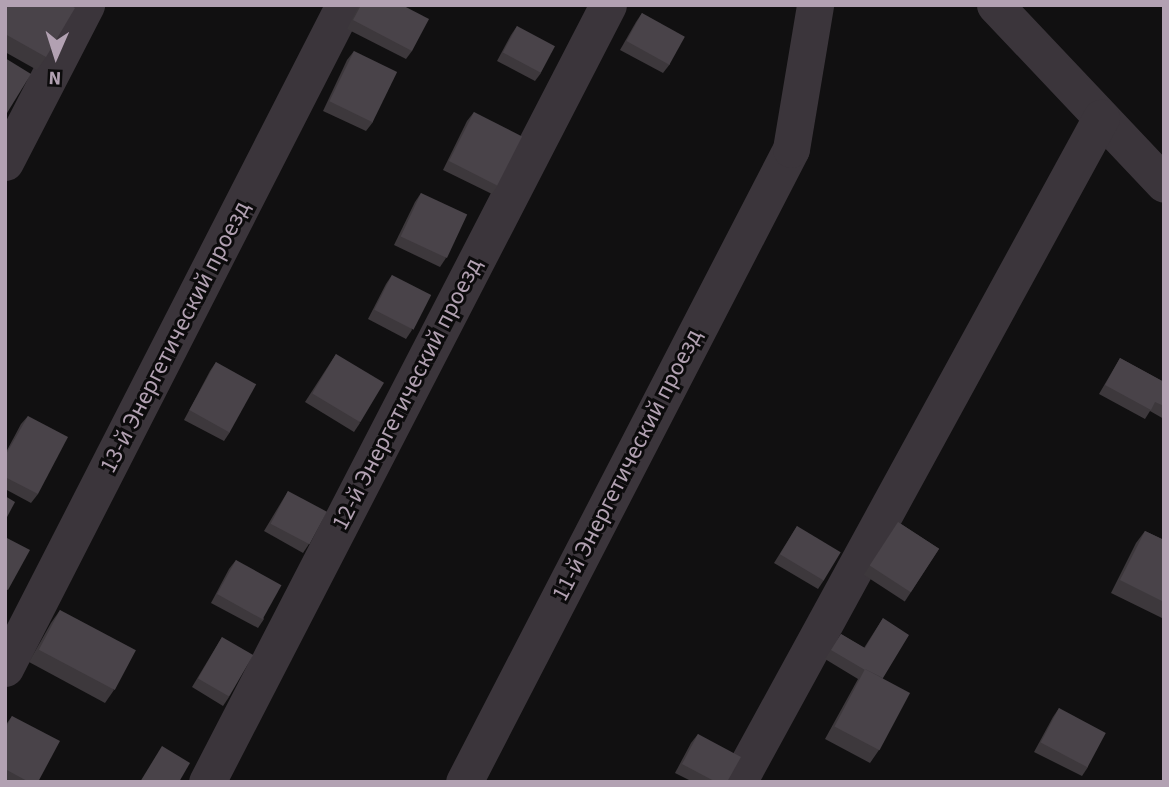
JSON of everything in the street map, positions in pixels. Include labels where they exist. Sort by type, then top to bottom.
[{"type":"street","points":[[5,162],[86,5]]},
{"type":"street","name":"13-й Энергетический проезд","points":[[5,668],[344,5]]},
{"type":"street","name":"12-й Энергетический проезд","points":[[206,782],[608,5]]},
{"type":"street","name":"11-й Энергетический проезд","points":[[464,782],[791,149],[815,5]]},
{"type":"street","points":[[995,5],[1164,184]]},
{"type":"street","points":[[738,782],[1101,118]]},
{"type":"building","points":[[5,5],[70,5],[75,8],[46,57],[5,34]]},
{"type":"building","points":[[361,5],[402,5],[429,19],[412,51],[353,20]]},
{"type":"building","points":[[642,13],[685,37],[669,65],[626,41]]},
{"type":"building","points":[[517,26],[555,46],[541,73],[503,52]]},
{"type":"building","points":[[354,51],[397,72],[373,122],[329,101]]},
{"type":"building","points":[[5,58],[31,74],[7,113],[5,112]]},
{"type":"building","points":[[474,112],[522,137],[497,186],[449,161]]},
{"type":"building","points":[[421,193],[467,215],[447,258],[401,237]]},
{"type":"building","points":[[392,275],[431,295],[413,330],[374,310]]},
{"type":"building","points":[[336,354],[384,383],[360,422],[312,393]]},
{"type":"building","points":[[1120,358],[1164,382],[1164,406],[1155,402],[1151,410],[1105,385]]},
{"type":"building","points":[[216,362],[256,384],[230,432],[189,410]]},
{"type":"building","points":[[28,416],[68,437],[38,494],[5,477],[5,456]]},
{"type":"building","points":[[288,491],[327,512],[309,544],[271,524]]},
{"type":"building","points":[[5,496],[15,502],[6,519],[5,518]]},
{"type":"building","points":[[898,522],[939,549],[911,592],[870,566]]},
{"type":"building","points":[[797,526],[841,552],[824,581],[780,554]]},
{"type":"building","points":[[1145,531],[1164,540],[1164,602],[1120,580]]},
{"type":"building","points":[[5,537],[30,550],[8,590],[5,589]]},
{"type":"building","points":[[236,560],[281,585],[263,619],[217,594]]},
{"type":"building","points":[[60,610],[136,650],[115,690],[39,650]]},
{"type":"building","points":[[883,618],[909,635],[883,678],[831,650],[841,634],[865,648]]},
{"type":"building","points":[[222,637],[253,655],[229,697],[198,679]]},
{"type":"building","points":[[865,669],[910,693],[880,750],[834,726]]},
{"type":"building","points":[[1059,708],[1106,733],[1087,767],[1041,742]]},
{"type":"building","points":[[12,716],[60,741],[38,782],[29,782],[5,769],[5,729]]},
{"type":"building","points":[[698,734],[741,757],[727,782],[716,782],[682,764]]},
{"type":"building","points":[[162,746],[190,763],[179,782],[140,782]]}]
